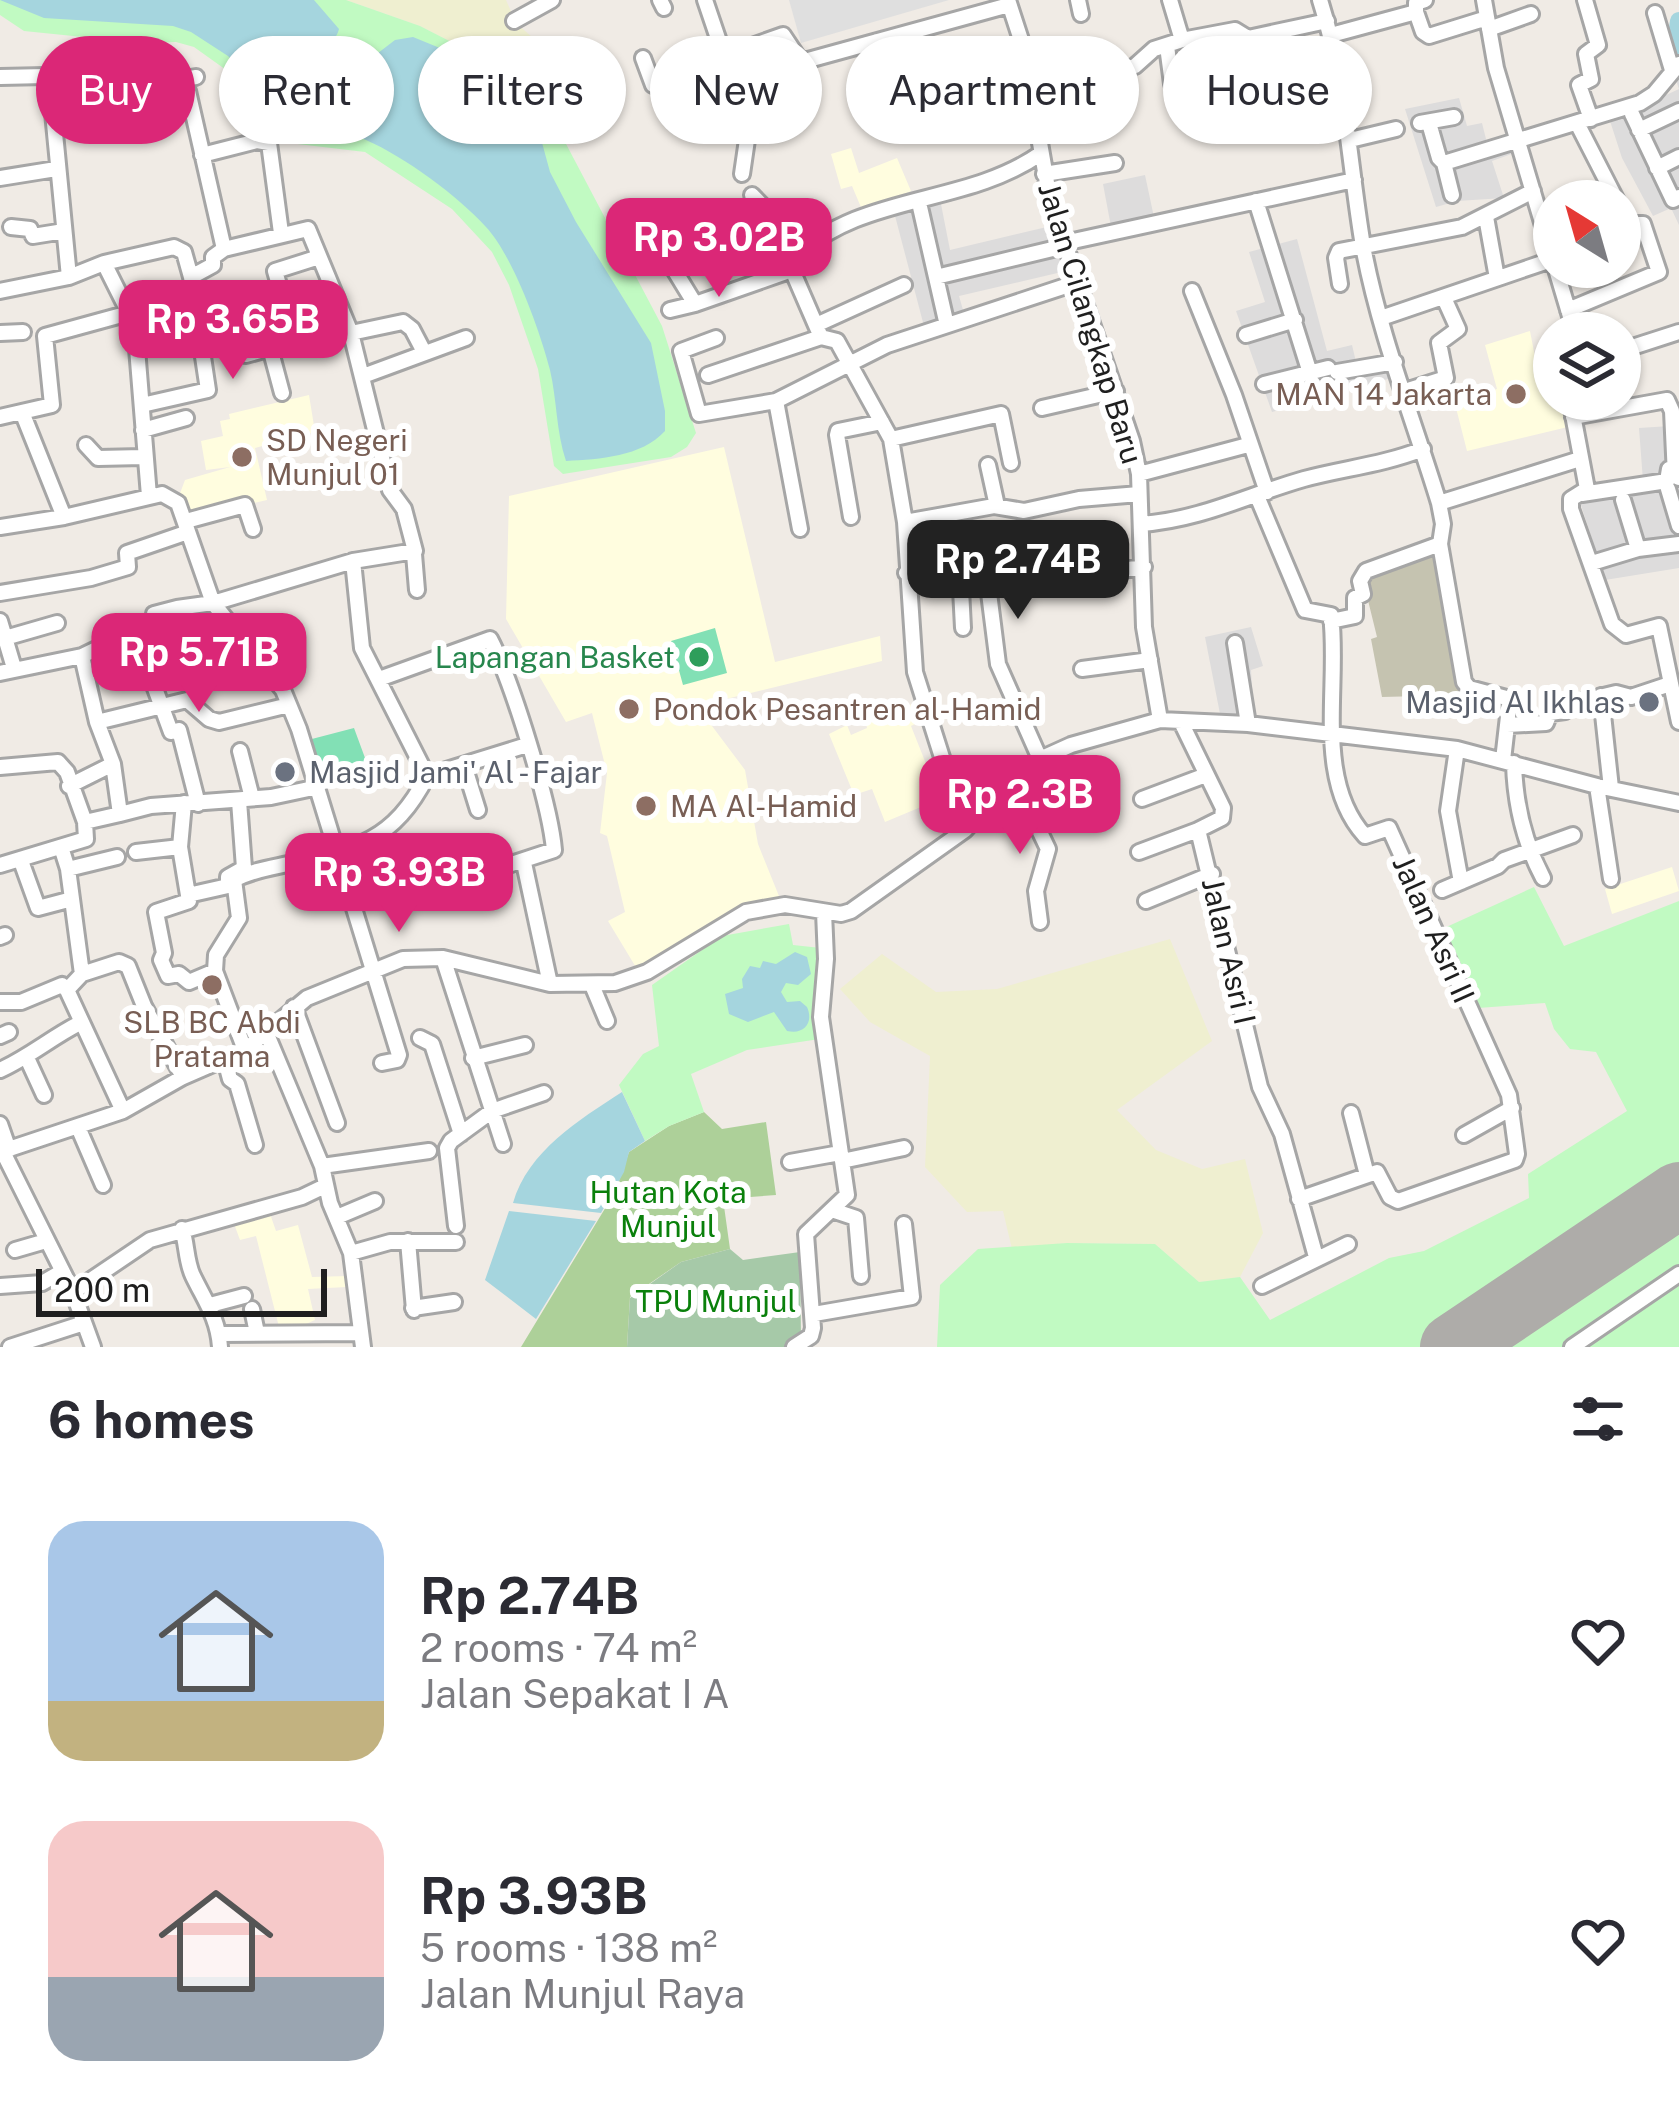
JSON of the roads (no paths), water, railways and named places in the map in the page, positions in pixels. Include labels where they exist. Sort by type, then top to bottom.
[{"type":"street","points":[[514,21],[551,0]]},
{"type":"street","points":[[705,0],[717,36]]},
{"type":"street","points":[[1173,36],[1171,2],[1188,0]]},
{"type":"street","points":[[1320,0],[1331,36]]},
{"type":"street","points":[[1340,284],[1337,253],[1462,227],[1533,191],[1484,0]]},
{"type":"street","points":[[1585,0],[1598,45],[1586,54],[1592,79],[1579,85],[1584,121],[1608,180]]},
{"type":"street","points":[[894,36],[1008,2]]},
{"type":"street","name":"Jalan Cilangkap Baru","points":[[1008,2],[1017,36]]},
{"type":"street","points":[[1264,36],[1329,28],[1421,6],[1423,32],[1430,36],[1531,14]]},
{"type":"street","points":[[1444,163],[1648,98],[1676,67],[1655,13]]},
{"type":"street","points":[[1207,36],[1235,30],[1245,36]]},
{"type":"street","points":[[644,58],[650,78]]},
{"type":"street","points":[[0,77],[36,78]]},
{"type":"street","points":[[1640,130],[1679,111]]},
{"type":"street","points":[[1632,114],[1673,200],[1679,197]]},
{"type":"street","points":[[195,116],[224,248]]},
{"type":"street","points":[[1452,195],[1444,163],[1424,123],[1454,117]]},
{"type":"street","points":[[1372,135],[1396,129]]},
{"type":"street","points":[[202,155],[257,141],[269,143],[281,233]]},
{"type":"street","points":[[55,144],[69,277]]},
{"type":"street","points":[[742,174],[746,144]]},
{"type":"street","name":"Jalan Cilangkap Baru","points":[[1039,144],[1065,244],[1117,392],[1139,474],[1142,599],[1160,720]]},
{"type":"street","points":[[1350,144],[1364,248],[1381,318],[1439,503],[1440,544],[1466,686],[1510,699],[1508,762],[1530,853],[1543,878]]},
{"type":"street","points":[[1481,151],[1488,171]]},
{"type":"street","points":[[965,830],[915,672],[905,522],[891,439],[852,363],[837,341],[819,331],[792,270],[793,260],[804,249],[896,203],[951,194],[1018,168],[1040,154]]},
{"type":"street","points":[[1657,167],[1679,157]]},
{"type":"street","points":[[1044,174],[1114,163]]},
{"type":"street","points":[[0,178],[56,169]]},
{"type":"street","points":[[936,277],[1354,180]]},
{"type":"street","points":[[752,195],[804,249]]},
{"type":"street","points":[[1256,201],[1310,373]]},
{"type":"street","points":[[920,207],[946,321]]},
{"type":"street","points":[[1486,217],[1497,278]]},
{"type":"street","points":[[1641,224],[1659,272],[1641,280]]},
{"type":"street","points":[[10,227],[30,229],[33,236],[64,231]]},
{"type":"street","points":[[191,277],[213,265],[213,257],[224,248],[306,227],[351,332],[390,490],[404,509],[417,590]]},
{"type":"street","points":[[0,291],[174,247],[184,252],[209,388],[142,405]]},
{"type":"street","points":[[296,341],[275,272],[319,257]]},
{"type":"street","points":[[668,258],[695,304]]},
{"type":"street","points":[[104,263],[136,336],[149,496]]},
{"type":"street","points":[[1381,318],[1533,266]]},
{"type":"street","points":[[670,310],[792,270]]},
{"type":"street","points":[[716,338],[681,352],[699,414],[776,401],[900,340],[1078,283]]},
{"type":"street","points":[[708,375],[819,331],[904,285]]},
{"type":"street","points":[[1560,288],[1568,310],[1622,288]]},
{"type":"street","points":[[1192,291],[1234,395],[1262,494],[1305,610],[1330,615],[1334,655],[1330,734]]},
{"type":"street","points":[[1406,391],[1446,378],[1439,343],[1458,329],[1444,298]]},
{"type":"street","points":[[0,417],[52,405],[45,336],[129,313]]},
{"type":"street","points":[[1246,335],[1295,320]]},
{"type":"street","points":[[351,332],[403,322],[424,352]]},
{"type":"street","points":[[0,333],[23,332]]},
{"type":"street","points":[[1641,344],[1679,332]]},
{"type":"street","points":[[246,355],[313,336]]},
{"type":"street","points":[[363,376],[466,338]]},
{"type":"street","points":[[270,348],[282,393]]},
{"type":"street","points":[[1264,384],[1395,362]]},
{"type":"street","points":[[1042,408],[1117,392]]},
{"type":"street","points":[[1641,405],[1667,400],[1672,411],[1675,476],[1671,483]]},
{"type":"street","points":[[776,401],[800,529]]},
{"type":"street","points":[[22,412],[64,517]]},
{"type":"street","points":[[891,439],[1001,414],[1011,463]]},
{"type":"street","points":[[143,430],[186,418]]},
{"type":"street","points":[[1574,420],[1587,489],[1582,494]]},
{"type":"street","points":[[851,517],[838,431],[882,422]]},
{"type":"street","points":[[1666,428],[1679,526]]},
{"type":"street","points":[[86,445],[103,459],[143,458]]},
{"type":"street","points":[[1139,474],[1248,445]]},
{"type":"street","points":[[1141,524],[1203,516],[1305,479],[1382,465],[1423,449]]},
{"type":"street","points":[[1439,503],[1580,459]]},
{"type":"street","points":[[988,465],[997,506]]},
{"type":"street","points":[[1671,483],[1582,494],[1570,499],[1569,505],[1617,631],[1633,634],[1679,622]]},
{"type":"street","points":[[905,522],[997,506],[1024,512],[1139,494]]},
{"type":"street","points":[[0,527],[149,496],[172,498],[187,526],[213,603],[254,650],[289,705],[399,1055],[398,1060],[382,1063]]},
{"type":"street","points":[[1623,500],[1638,550]]},
{"type":"street","points":[[0,593],[128,567],[126,554],[245,505],[253,530]]},
{"type":"street","points":[[1331,621],[1355,616],[1354,598],[1363,594],[1360,581],[1366,571],[1440,544]]},
{"type":"street","points":[[1592,563],[1679,544]]},
{"type":"street","points":[[130,971],[161,958],[156,912],[187,903],[188,895],[181,847],[191,803],[179,730],[171,732],[146,651],[154,614],[213,603],[353,561],[414,554]]},
{"type":"street","points":[[353,561],[358,635],[427,776]]},
{"type":"street","points":[[961,589],[1144,567]]},
{"type":"street","points":[[906,573],[955,568],[964,628]]},
{"type":"street","points":[[994,585],[998,664],[1040,759]]},
{"type":"street","points":[[0,621],[7,670],[82,656],[116,640],[146,651],[167,647],[176,638],[177,608]]},
{"type":"street","points":[[5,638],[57,623]]},
{"type":"street","points":[[1659,626],[1679,722]]},
{"type":"street","points":[[379,679],[490,639],[527,746],[554,847],[551,853],[447,885]]},
{"type":"street","points":[[1235,643],[1248,724]]},
{"type":"street","points":[[82,656],[112,764],[120,814]]},
{"type":"street","points":[[1082,669],[1150,660]]},
{"type":"street","points":[[1507,725],[1546,723],[1550,713],[1601,696],[1630,697],[1670,684]]},
{"type":"street","points":[[1601,696],[1611,879]]},
{"type":"street","points":[[97,722],[161,704],[192,702],[219,722],[289,705]]},
{"type":"street","points":[[4,1151],[123,1111],[245,1050],[294,1007],[375,968],[422,957],[443,958],[550,984],[592,985],[630,980],[746,912],[785,905],[841,914],[866,904],[965,830],[1009,782],[1040,759],[1070,745],[1160,720],[1248,724],[1457,749],[1679,803]]},
{"type":"street","points":[[1139,852],[1225,815],[1180,722]]},
{"type":"street","name":"Jalan Asri II","points":[[1330,734],[1342,789],[1358,829],[1369,836],[1388,828],[1512,1108],[1516,1158],[1398,1201],[1390,1197],[1379,1172],[1367,1175]]},
{"type":"street","points":[[245,1050],[215,971],[216,956],[239,918],[234,880],[338,853],[377,836],[403,816],[427,776],[527,746]]},
{"type":"street","points":[[1457,749],[1448,811],[1461,882]]},
{"type":"street","points":[[188,895],[228,886],[229,877],[244,868],[239,839],[245,800],[240,751]]},
{"type":"street","points":[[0,767],[58,762],[67,772],[88,838],[0,865]]},
{"type":"street","points":[[69,786],[112,764]]},
{"type":"street","points":[[464,765],[478,810]]},
{"type":"street","points":[[1142,799],[1206,775]]},
{"type":"street","points":[[1009,782],[1048,849],[1036,891],[1040,922]]},
{"type":"street","points":[[85,822],[318,787]]},
{"type":"street","name":"Jalan Asri I","points":[[1198,830],[1260,1087],[1282,1133],[1316,1257]]},
{"type":"street","points":[[1442,890],[1504,860],[1573,836]]},
{"type":"street","points":[[61,847],[82,974]]},
{"type":"street","points":[[136,852],[181,847]]},
{"type":"street","points":[[68,869],[117,857]]},
{"type":"street","points":[[21,861],[38,908],[72,899]]},
{"type":"street","points":[[524,862],[550,984]]},
{"type":"street","points":[[1146,901],[1212,874]]},
{"type":"street","points":[[794,1347],[811,1336],[814,1314],[805,1241],[809,1228],[847,1195],[821,1017],[824,912]]},
{"type":"street","points":[[161,958],[167,975],[179,974],[190,982],[215,971]]},
{"type":"street","points":[[443,958],[503,1144]]},
{"type":"street","points":[[67,990],[82,974],[119,962],[130,971],[183,1077]]},
{"type":"street","points":[[0,1002],[21,1002],[62,985],[123,1111]]},
{"type":"street","points":[[592,985],[607,1022]]},
{"type":"street","points":[[294,1007],[337,1123]]},
{"type":"street","points":[[0,1070],[80,1023]]},
{"type":"street","points":[[182,1229],[190,1272],[210,1305],[220,1341],[257,1334],[275,1341],[362,1340],[351,1253],[322,1166],[266,1031]]},
{"type":"street","points":[[420,1038],[432,1044],[460,1134]]},
{"type":"street","points":[[473,1058],[525,1045]]},
{"type":"street","points":[[27,1058],[44,1095]]},
{"type":"street","points":[[225,1060],[255,1144]]},
{"type":"street","points":[[351,1253],[377,1244],[456,1234],[447,1148],[492,1111],[544,1094]]},
{"type":"street","points":[[1464,1136],[1512,1108]]},
{"type":"street","points":[[1299,1199],[1367,1175],[1351,1113]]},
{"type":"street","points":[[0,1124],[4,1151],[73,1292],[93,1347]]},
{"type":"street","points":[[78,1127],[103,1185]]},
{"type":"street","points":[[790,1162],[904,1148]]},
{"type":"street","points":[[322,1166],[429,1151]]},
{"type":"street","points":[[73,1292],[138,1246],[182,1229],[302,1198],[325,1186]]},
{"type":"street","points":[[337,1217],[375,1201]]},
{"type":"street","points":[[832,1210],[856,1218],[861,1276]]},
{"type":"street","points":[[814,1314],[912,1297],[904,1224]]},
{"type":"street","points":[[15,1250],[46,1241]]},
{"type":"street","points":[[408,1241],[413,1309],[454,1302]]},
{"type":"street","points":[[1262,1286],[1348,1244]]},
{"type":"street","points":[[0,1286],[42,1283],[61,1272]]},
{"type":"street","points":[[1572,1347],[1679,1274]]},
{"type":"street","points":[[210,1305],[248,1303],[257,1334]]},
{"type":"street","points":[[10,1347],[84,1323]]},
{"type":"water","points":[[0,0],[314,0],[339,29],[336,36],[219,36],[219,50],[173,26],[44,18]]},
{"type":"water","points":[[418,39],[418,144],[542,144],[550,172],[576,222],[651,343],[665,411],[665,431],[655,440],[619,455],[566,461],[540,335],[496,240],[430,178],[374,144],[394,144],[395,40]]},
{"type":"water","points":[[795,952],[807,957],[811,974],[798,985],[786,983],[781,992],[787,1002],[800,1001],[807,1007],[806,1026],[787,1031],[774,1012],[748,1022],[729,1014],[725,994],[743,988],[742,979],[750,966],[760,968],[763,961],[776,964]]},
{"type":"water","points":[[622,1092],[645,1141],[629,1152],[624,1172],[601,1213],[513,1203],[543,1152]]},
{"type":"water","points":[[509,1211],[596,1221],[536,1319],[485,1280]]},
{"type":"waterway","points":[[1679,21],[1673,66],[1679,67]]},
{"type":"place","name":"MAN 14 Jakarta","points":[[1516,394]]},
{"type":"place","name":"SD Negeri Munjul 01","points":[[242,457]]},
{"type":"place","name":"Lapangan Basket","points":[[699,657]]},
{"type":"place","name":"Masjid Al Ikhlas","points":[[1649,702]]},
{"type":"place","name":"Pondok Pesantren al-Hamid","points":[[629,709]]},
{"type":"place","name":"Masjid Jami' Al - Fajar","points":[[285,772]]},
{"type":"place","name":"MA Al-Hamid","points":[[646,806]]},
{"type":"place","name":"SLB BC Abdi Pratama","points":[[212,985]]},
{"type":"park label","name":"Hutan Kota Munjul","points":[[668,1209]]},
{"type":"park label","name":"TPU Munjul","points":[[716,1301]]}]
